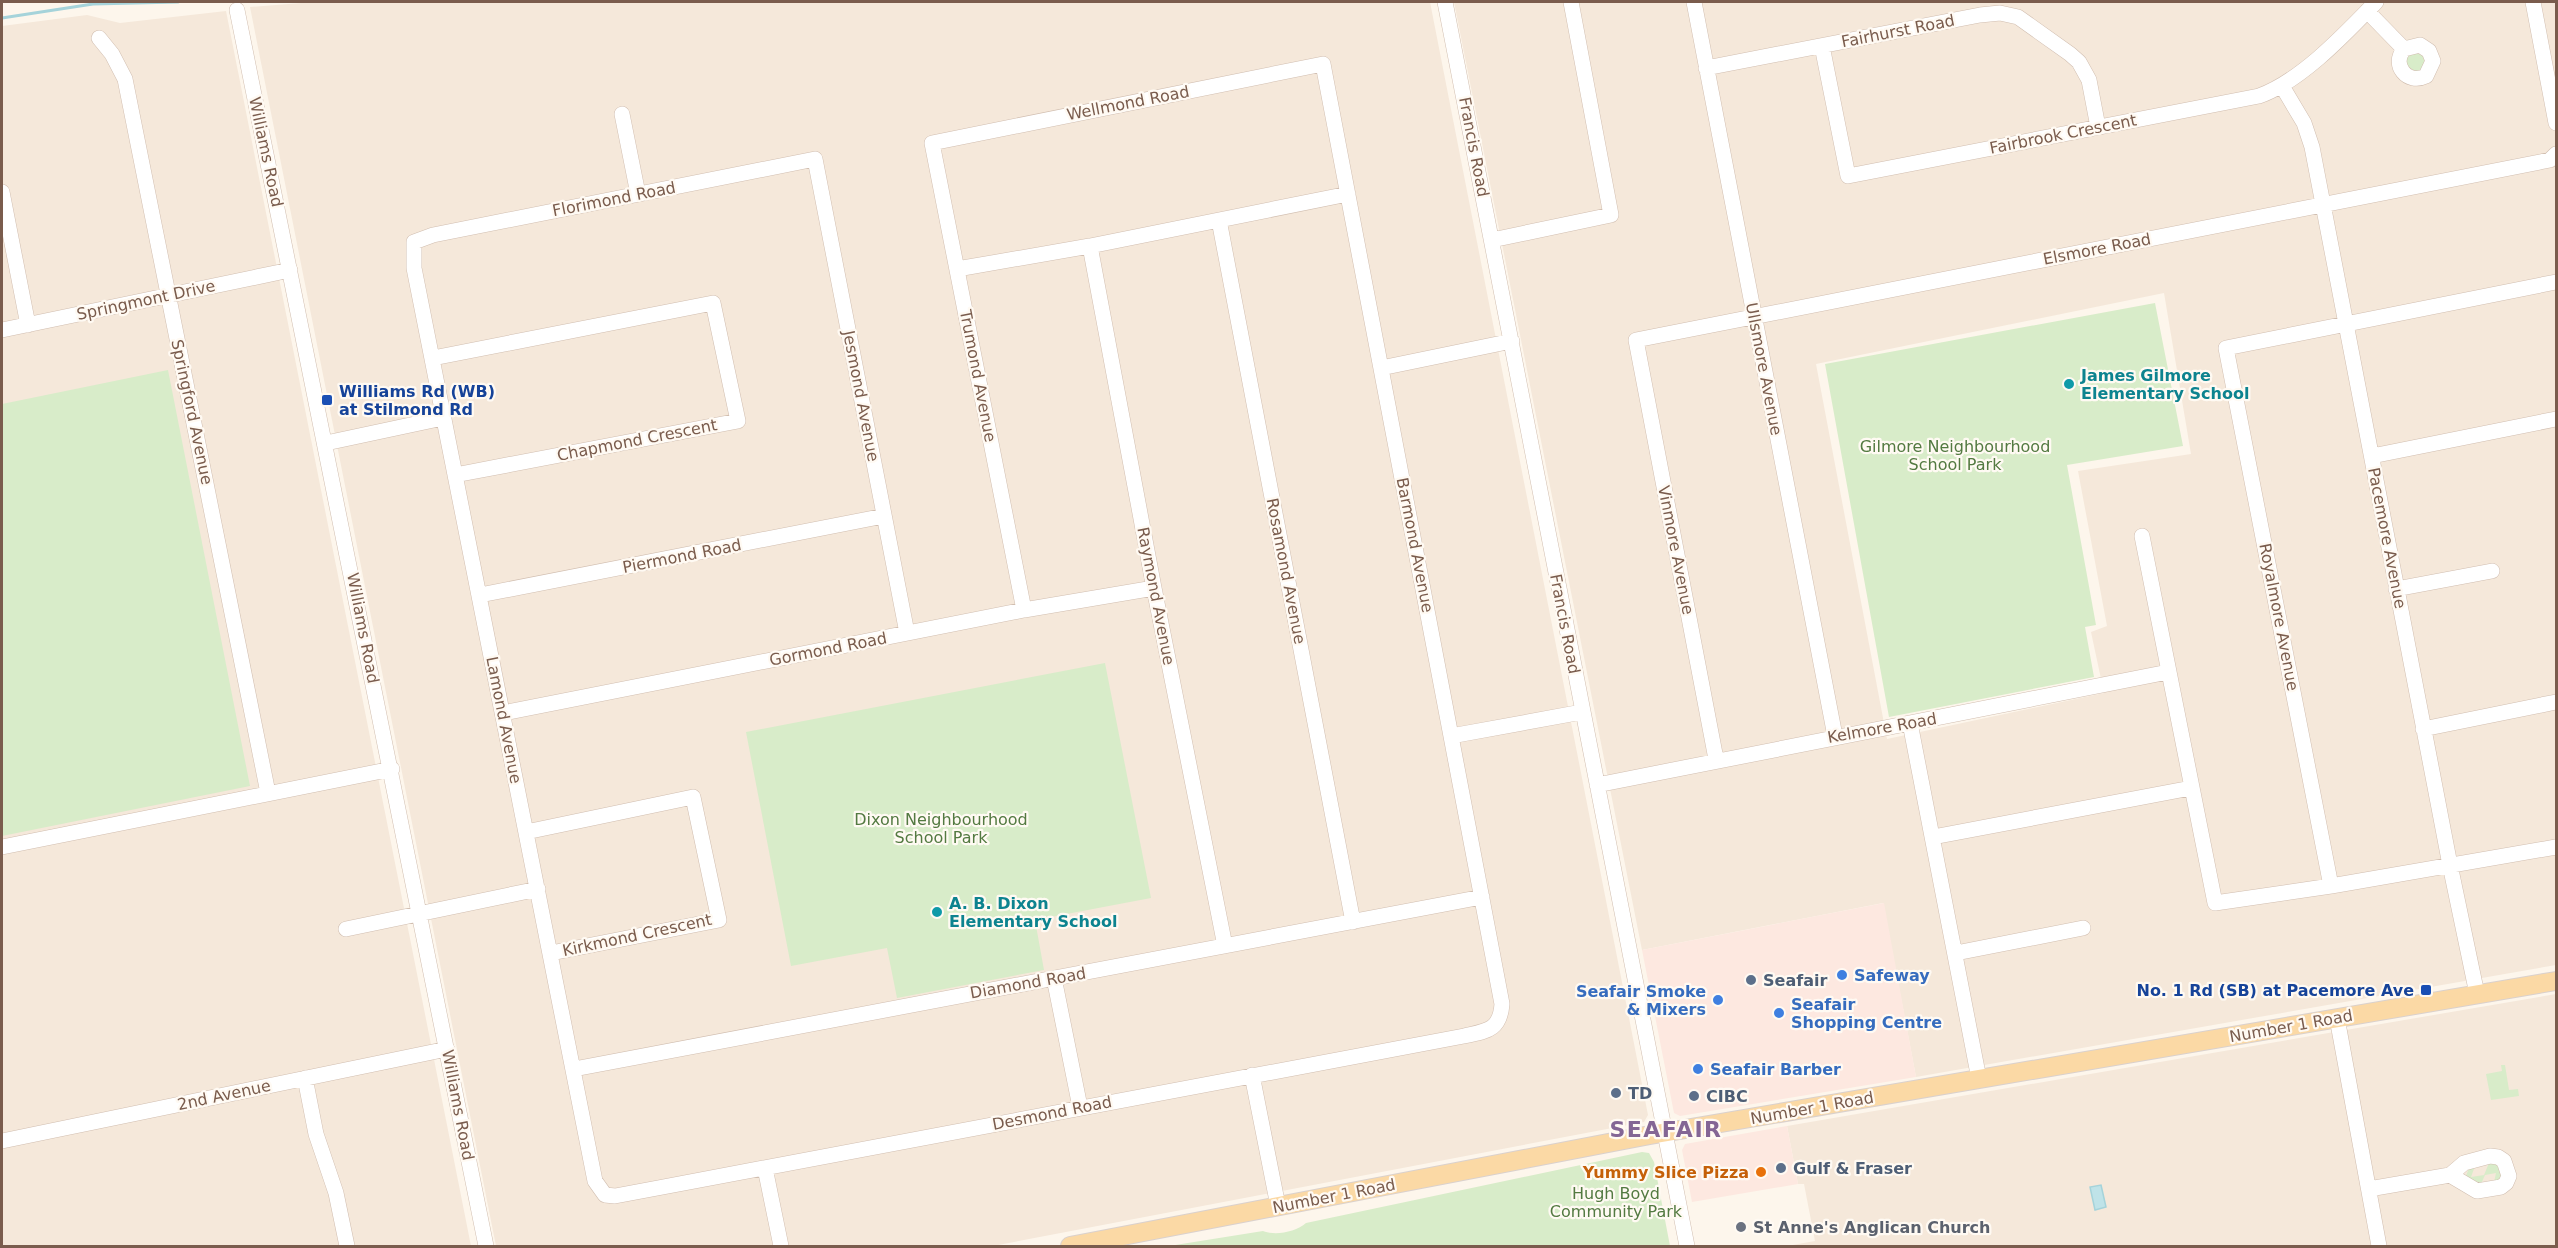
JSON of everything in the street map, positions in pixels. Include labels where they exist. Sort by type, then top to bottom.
[{"type":"main road","name":"Number 1 Road","points":[[1070,1246],[1664,1133],[2556,981]]},
{"type":"street","name":"Francis Road","points":[[1445,2],[1687,1246]]},
{"type":"street","points":[[1492,240],[1611,215],[1570,2]]},
{"type":"street","name":"Ullsmore Avenue","points":[[1694,2],[1835,736]]},
{"type":"street","points":[[2533,2],[2556,123]]},
{"type":"street","points":[[2372,6],[2404,49]]},
{"type":"street","name":"Fairbrook Crescent","points":[[1822,46],[1848,176],[2259,96],[2282,86],[2372,6]]},
{"type":"street","name":"Williams Road","points":[[237,10],[392,769],[486,1246]]},
{"type":"street","name":"Fairhurst Road","points":[[1706,68],[1980,15],[2009,14],[2028,22],[2079,62],[2089,80],[2098,127]]},
{"type":"street","name":"Springford Avenue","points":[[99,38],[112,54],[125,79],[268,793]]},
{"type":"street","name":"Wellmond Road","points":[[932,142],[1323,64]]},
{"type":"street","name":"Barmond Avenue","points":[[1323,64],[1502,1004],[1501,1017],[1497,1024]]},
{"type":"street","name":"Pacemore Avenue","points":[[2282,86],[2309,135],[2423,729],[2478,994]]},
{"type":"street","points":[[622,114],[638,194]]},
{"type":"street","name":"Trumond Avenue","points":[[932,142],[1024,610]]},
{"type":"street","name":"Elsmore Road","points":[[1636,340],[2550,160],[2556,154]]},
{"type":"street","name":"Florimond Road","points":[[414,242],[433,235],[814,159]]},
{"type":"street","name":"Jesmond Avenue","points":[[814,159],[907,633]]},
{"type":"street","points":[[2,192],[28,325]]},
{"type":"street","points":[[957,269],[1090,246],[1348,194]]},
{"type":"street","name":"Rosamond Avenue","points":[[1219,220],[1353,922]]},
{"type":"street","name":"Lamond Avenue","points":[[414,242],[414,268],[443,418],[596,1181],[605,1195]]},
{"type":"street","name":"Raymond Avenue","points":[[1090,246],[1154,588],[1225,946]]},
{"type":"street","name":"Springmont Drive","points":[[2,330],[290,270]]},
{"type":"street","points":[[2346,323],[2556,282]]},
{"type":"street","name":"Chapmond Crescent","points":[[433,358],[713,303],[738,421],[455,475]]},
{"type":"street","name":"Royalmore Avenue","points":[[2331,886],[2226,348],[2346,323]]},
{"type":"street","name":"Vinmore Avenue","points":[[1636,340],[1716,759]]},
{"type":"street","points":[[1381,368],[1512,341]]},
{"type":"street","points":[[326,443],[443,418]]},
{"type":"street","points":[[2372,456],[2556,419]]},
{"type":"street","name":"Piermond Road","points":[[480,595],[884,516]]},
{"type":"street","points":[[2142,536],[2214,903],[2331,886],[2556,847]]},
{"type":"street","points":[[2396,589],[2492,570]]},
{"type":"street","name":"Gormond Road","points":[[503,713],[1024,610],[1154,588]]},
{"type":"street","name":"Kelmore Road","points":[[1597,785],[1716,759],[2168,672]]},
{"type":"street","points":[[2423,729],[2556,702]]},
{"type":"street","points":[[1451,736],[1582,712]]},
{"type":"street","points":[[1910,723],[1979,1079]]},
{"type":"street","points":[[2,847],[392,769]]},
{"type":"street","points":[[1933,837],[2191,788]]},
{"type":"street","name":"Kirkmond Crescent","points":[[526,832],[693,797],[719,920],[551,953]]},
{"type":"street","points":[[346,929],[538,889]]},
{"type":"street","name":"Diamond Road","points":[[574,1069],[1482,897]]},
{"type":"street","points":[[1956,953],[2084,928]]},
{"type":"street","points":[[1054,978],[1080,1107]]},
{"type":"street","points":[[2337,1018],[2379,1246]]},
{"type":"street","name":"Desmond Road","points":[[605,1195],[615,1196],[1464,1036],[1490,1029],[1497,1024]]},
{"type":"street","name":"2nd Avenue","points":[[2,1141],[447,1049]]},
{"type":"street","points":[[1252,1075],[1278,1206]]},
{"type":"street","points":[[305,1078],[316,1134],[336,1193],[344,1246]]},
{"type":"street","points":[[765,1168],[780,1246]]},
{"type":"street","points":[[2369,1190],[2450,1175]]},
{"type":"shaded area","points":[[314,2],[1430,2],[1648,1115],[1644,1122],[993,1246],[496,1246],[250,7]]},
{"type":"shaded area","points":[[1454,2],[2556,2],[2556,965],[1916,1077],[1883,903],[1642,950]],"holes":[[[2164,293],[2191,454],[2078,471],[2107,626],[2091,632],[2104,693],[1887,739],[1816,364]]]},
{"type":"shaded area","points":[[226,11],[471,1246],[2,1246],[2,26],[87,15],[120,23]]},
{"type":"shaded area","name":"Seafair Shopping Centre","points":[[1884,903],[1916,1077],[1680,1116],[1674,1113],[1642,950]]},
{"type":"shaded area","points":[[2556,994],[2556,1246],[1787,1246],[1815,1241],[1804,1184],[1798,1184],[1787,1126]]},
{"type":"shaded area","points":[[1787,1126],[1798,1184],[1692,1202],[1682,1150],[1685,1144]]},
{"type":"green space","points":[[2417,50],[2427,59],[2424,69],[2418,72],[2408,68],[2406,58]]},
{"type":"green space","name":"Gilmore Neighbourhood School Park","points":[[2155,303],[2183,446],[2067,465],[2096,625],[2085,627],[2094,677],[1889,717],[1825,364]]},
{"type":"green space","points":[[168,370],[250,786],[2,836],[2,404]]},
{"type":"green space","name":"Dixon Neighbourhood School Park","points":[[1105,663],[1151,898],[1035,920],[1044,970],[897,998],[887,948],[791,966],[746,732]]},
{"type":"green space","points":[[2501,1065],[2505,1065],[2509,1090],[2518,1089],[2519,1096],[2491,1100],[2486,1074],[2502,1071]]},
{"type":"green space","name":"Hugh Boyd Community Park","points":[[1642,1152],[1649,1153],[1654,1162],[1670,1246],[1169,1246],[1263,1231],[1285,1232],[1297,1229],[1306,1223]]},
{"type":"green space","points":[[2489,1163],[2498,1164],[2502,1171],[2501,1178],[2494,1182],[2496,1173],[2485,1175],[2481,1184],[2466,1176],[2469,1168],[2475,1166],[2471,1177],[2484,1175]]},
{"type":"water","points":[[2101,1185],[2106,1207],[2095,1210],[2090,1187]]},
{"type":"waterway","points":[[2,18],[93,4],[178,2]]},
{"type":"place","name":"James Gilmore Elementary School","points":[[2069,384]]},
{"type":"place","name":"Williams Rd (WB) at Stilmond Rd","points":[[327,400]]},
{"type":"place","name":"A. B. Dixon Elementary School","points":[[937,912]]},
{"type":"place","name":"Safeway","points":[[1842,975]]},
{"type":"place","name":"Seafair","points":[[1751,980]]},
{"type":"place","name":"No. 1 Rd (SB) at Pacemore Ave","points":[[2426,990]]},
{"type":"place","name":"Seafair Smoke & Mixers","points":[[1718,1000]]},
{"type":"place","name":"Seafair Shopping Centre","points":[[1779,1013]]},
{"type":"place","name":"Seafair Barber","points":[[1698,1069]]},
{"type":"place","name":"TD","points":[[1616,1093]]},
{"type":"place","name":"CIBC","points":[[1694,1096]]},
{"type":"place","name":"Gulf & Fraser","points":[[1781,1168]]},
{"type":"place","name":"Yummy Slice Pizza","points":[[1761,1172]]},
{"type":"place","name":"St Anne's Anglican Church","points":[[1741,1227]]},
{"type":"district","name":"SEAFAIR","points":[[1666,1129]]}]
